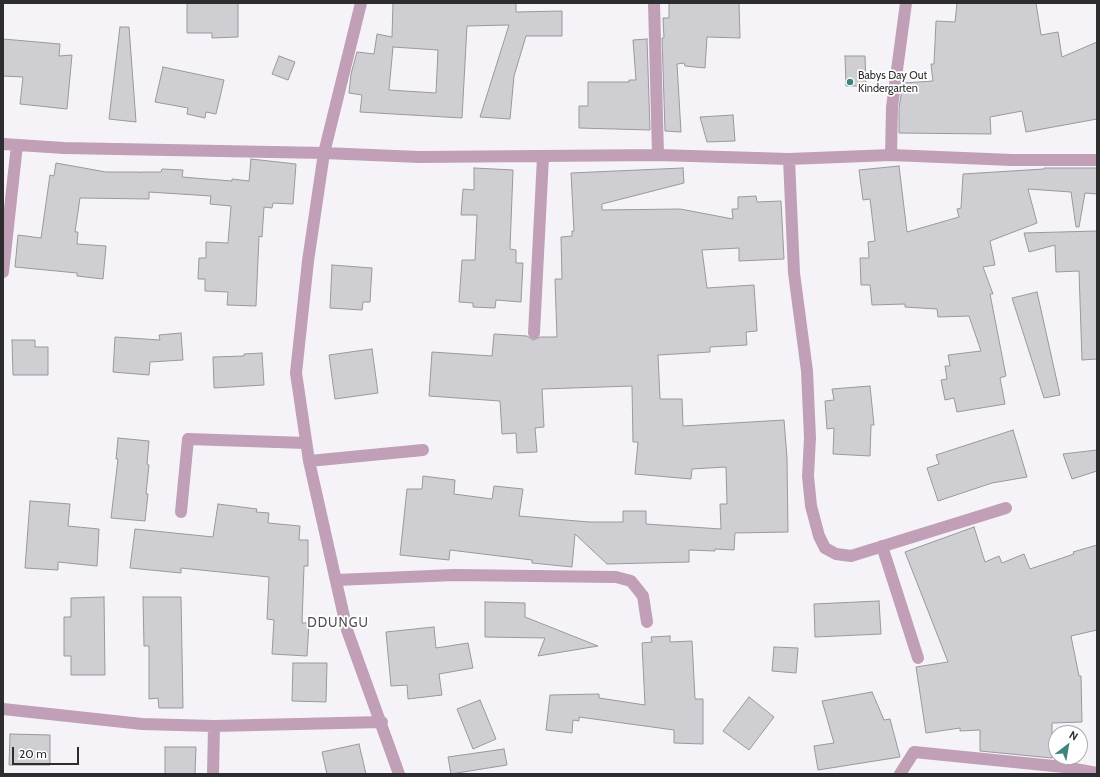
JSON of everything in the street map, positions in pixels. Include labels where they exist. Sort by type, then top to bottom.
[{"type":"street","points":[[361,3],[324,153],[308,261],[296,373],[309,461],[347,630],[382,722],[399,774]]},
{"type":"street","points":[[654,3],[658,155]]},
{"type":"street","points":[[890,155],[892,106],[906,3]]},
{"type":"street","points":[[3,144],[64,148],[324,153],[398,157],[658,155],[789,159],[890,155],[1012,160],[1097,160]]},
{"type":"street","points":[[3,272],[17,145]]},
{"type":"street","points":[[534,333],[543,157]]},
{"type":"street","points":[[789,159],[794,273],[807,371],[810,438],[808,476],[811,506],[818,536],[825,548],[836,554],[851,556],[1006,508]]},
{"type":"street","points":[[181,512],[188,439],[306,443]]},
{"type":"street","points":[[309,461],[423,450]]},
{"type":"street","points":[[882,546],[918,658]]},
{"type":"street","points":[[336,580],[454,575],[616,577],[631,581],[643,596],[647,622]]},
{"type":"street","points":[[3,709],[142,724],[214,726],[382,722]]},
{"type":"street","points":[[213,774],[214,726]]},
{"type":"street","points":[[900,774],[914,752],[1064,767],[1097,773]]},
{"type":"building","points":[[187,3],[238,3],[238,37],[212,38],[212,33],[187,33]]},
{"type":"building","points":[[393,3],[516,3],[516,12],[562,11],[562,36],[526,36],[514,76],[510,119],[480,117],[509,25],[467,26],[462,118],[360,112],[362,95],[349,93],[351,74],[357,52],[374,54],[377,34],[392,37]],"holes":[[[393,47],[438,50],[436,93],[389,90]]]},
{"type":"building","points":[[669,3],[739,3],[740,38],[707,37],[705,68],[685,66],[684,63],[677,64],[681,132],[665,131],[662,38],[664,38],[663,18],[669,18]]},
{"type":"building","points":[[957,3],[1036,3],[1041,35],[1058,32],[1062,57],[1097,42],[1097,119],[1026,132],[1022,111],[990,117],[991,134],[899,133],[899,108],[903,83],[933,81],[931,64],[934,64],[936,21],[955,22]]},
{"type":"building","points":[[120,27],[129,27],[136,122],[109,119]]},
{"type":"building","points":[[3,39],[60,44],[59,56],[72,55],[67,109],[20,104],[23,77],[3,76]]},
{"type":"building","points":[[647,39],[650,130],[579,128],[579,106],[588,106],[588,82],[629,82],[629,80],[636,80],[633,40]]},
{"type":"building","points":[[279,56],[295,62],[288,80],[272,74]]},
{"type":"building","points":[[845,56],[865,56],[866,86],[846,86]]},
{"type":"building","points":[[163,67],[224,80],[216,114],[206,112],[205,118],[187,114],[188,108],[155,102]]},
{"type":"building","points":[[733,115],[735,141],[707,142],[700,117]]},
{"type":"building","points":[[251,159],[296,164],[293,204],[273,203],[272,208],[264,207],[262,237],[259,236],[256,306],[227,305],[228,292],[205,291],[205,279],[198,279],[199,258],[206,258],[206,242],[228,243],[231,206],[210,204],[211,196],[149,192],[149,199],[80,198],[75,232],[78,232],[77,244],[106,246],[103,279],[77,276],[77,273],[15,267],[18,235],[41,238],[50,175],[54,176],[56,163],[106,172],[140,173],[161,172],[162,169],[183,170],[182,177],[249,181]]},
{"type":"building","points":[[899,166],[907,232],[959,217],[957,209],[961,208],[963,174],[1044,168],[1097,168],[1097,194],[1085,193],[1079,227],[1076,227],[1071,192],[1028,189],[1037,223],[990,241],[995,265],[983,267],[993,294],[990,294],[1006,376],[1000,378],[1005,404],[957,412],[954,398],[945,400],[941,380],[947,379],[945,366],[950,366],[948,355],[981,351],[969,316],[938,317],[937,309],[905,307],[905,304],[872,305],[870,285],[861,285],[860,258],[869,258],[868,242],[875,241],[870,199],[863,200],[859,170]]},
{"type":"building","points":[[474,168],[513,170],[510,249],[516,250],[516,263],[523,263],[521,302],[496,300],[495,308],[473,307],[473,303],[459,302],[462,260],[475,260],[477,215],[461,215],[463,189],[474,190]]},
{"type":"building","points":[[683,168],[684,183],[602,204],[602,210],[680,209],[733,219],[732,209],[738,209],[738,197],[756,196],[757,202],[781,201],[784,259],[739,261],[739,248],[702,250],[707,288],[754,285],[757,331],[746,332],[747,345],[710,347],[710,352],[658,355],[660,399],[682,399],[683,426],[784,420],[787,458],[788,532],[735,533],[734,550],[689,550],[689,562],[607,564],[575,534],[572,567],[532,563],[532,560],[450,550],[449,560],[400,555],[407,489],[422,489],[423,476],[455,480],[454,494],[492,499],[494,486],[523,489],[519,516],[589,522],[623,522],[623,511],[646,511],[646,524],[721,529],[720,504],[727,504],[726,467],[692,469],[691,479],[635,474],[638,442],[633,442],[632,386],[542,389],[544,427],[535,428],[537,452],[517,453],[516,433],[502,434],[500,401],[429,396],[432,352],[492,356],[494,334],[527,336],[533,340],[540,337],[557,337],[555,279],[562,279],[561,237],[572,236],[572,231],[574,231],[571,173]]},
{"type":"building","points":[[1097,231],[1097,359],[1082,360],[1079,271],[1056,272],[1055,245],[1029,252],[1024,233]]},
{"type":"building","points":[[332,265],[372,268],[370,302],[363,302],[362,310],[330,308]]},
{"type":"building","points":[[1037,292],[1060,395],[1044,398],[1012,298]]},
{"type":"building","points":[[181,333],[183,360],[150,362],[149,375],[113,372],[115,337],[160,340],[159,335]]},
{"type":"building","points":[[12,340],[35,340],[35,347],[48,347],[48,375],[13,375]]},
{"type":"building","points":[[372,349],[378,393],[335,399],[329,355]]},
{"type":"building","points":[[262,353],[264,385],[214,388],[213,357],[244,356],[244,354]]},
{"type":"building","points":[[870,386],[874,425],[871,425],[870,456],[833,454],[834,428],[827,429],[825,401],[834,400],[832,389]]},
{"type":"building","points":[[1013,430],[1027,477],[992,483],[938,501],[927,468],[939,464],[936,455]]},
{"type":"building","points":[[118,438],[149,441],[147,464],[149,465],[146,494],[148,494],[145,521],[111,518],[118,459],[116,459]]},
{"type":"building","points":[[1097,450],[1097,471],[1072,479],[1063,454]]},
{"type":"building","points":[[30,501],[70,504],[68,526],[99,529],[97,566],[58,562],[58,570],[25,568]]},
{"type":"building","points":[[218,504],[257,509],[256,512],[269,513],[268,523],[300,526],[299,540],[308,540],[308,566],[304,566],[302,623],[309,623],[307,656],[272,654],[274,620],[267,619],[269,577],[181,568],[181,573],[130,568],[135,529],[213,537]]},
{"type":"building","points":[[974,527],[985,562],[999,556],[1002,563],[1024,554],[1030,569],[1074,554],[1073,552],[1097,545],[1097,630],[1071,636],[1079,676],[1081,676],[1082,722],[1052,723],[1052,725],[1048,725],[1048,758],[980,751],[980,730],[960,731],[960,728],[926,733],[916,667],[948,662],[905,552]]},
{"type":"building","points":[[104,597],[105,675],[71,675],[71,656],[64,656],[64,617],[71,617],[71,598]]},
{"type":"building","points":[[143,597],[181,597],[183,708],[159,708],[158,698],[149,699],[149,646],[144,646]]},
{"type":"building","points":[[879,601],[881,634],[815,637],[814,604]]},
{"type":"building","points":[[485,602],[525,603],[525,617],[598,646],[538,656],[545,638],[485,637]]},
{"type":"building","points":[[434,627],[436,648],[468,643],[473,668],[439,674],[442,695],[408,699],[407,685],[391,686],[386,632]]},
{"type":"building","points":[[670,636],[670,642],[692,641],[695,699],[703,699],[703,744],[674,743],[674,730],[579,717],[579,721],[573,720],[572,733],[546,730],[550,695],[599,694],[599,698],[645,705],[642,643],[652,642],[651,637]]},
{"type":"building","points":[[774,647],[798,648],[796,673],[772,671]]},
{"type":"building","points":[[293,663],[327,663],[326,702],[292,701]]},
{"type":"building","points":[[872,692],[884,720],[890,719],[900,757],[818,770],[814,746],[834,743],[822,701]]},
{"type":"building","points":[[749,697],[774,717],[749,750],[723,731]]},
{"type":"building","points":[[480,700],[496,739],[473,749],[457,709]]},
{"type":"building","points":[[10,734],[50,735],[50,765],[9,765]]},
{"type":"building","points":[[359,744],[366,774],[327,774],[322,752]]},
{"type":"building","points":[[165,747],[196,747],[195,774],[165,774]]},
{"type":"building","points":[[504,749],[507,765],[451,774],[448,757]]},
{"type":"place","name":"Babys Day Out Kindergarten","points":[[850,82]]},
{"type":"district","name":"DDUNGU","points":[[338,623]]}]
